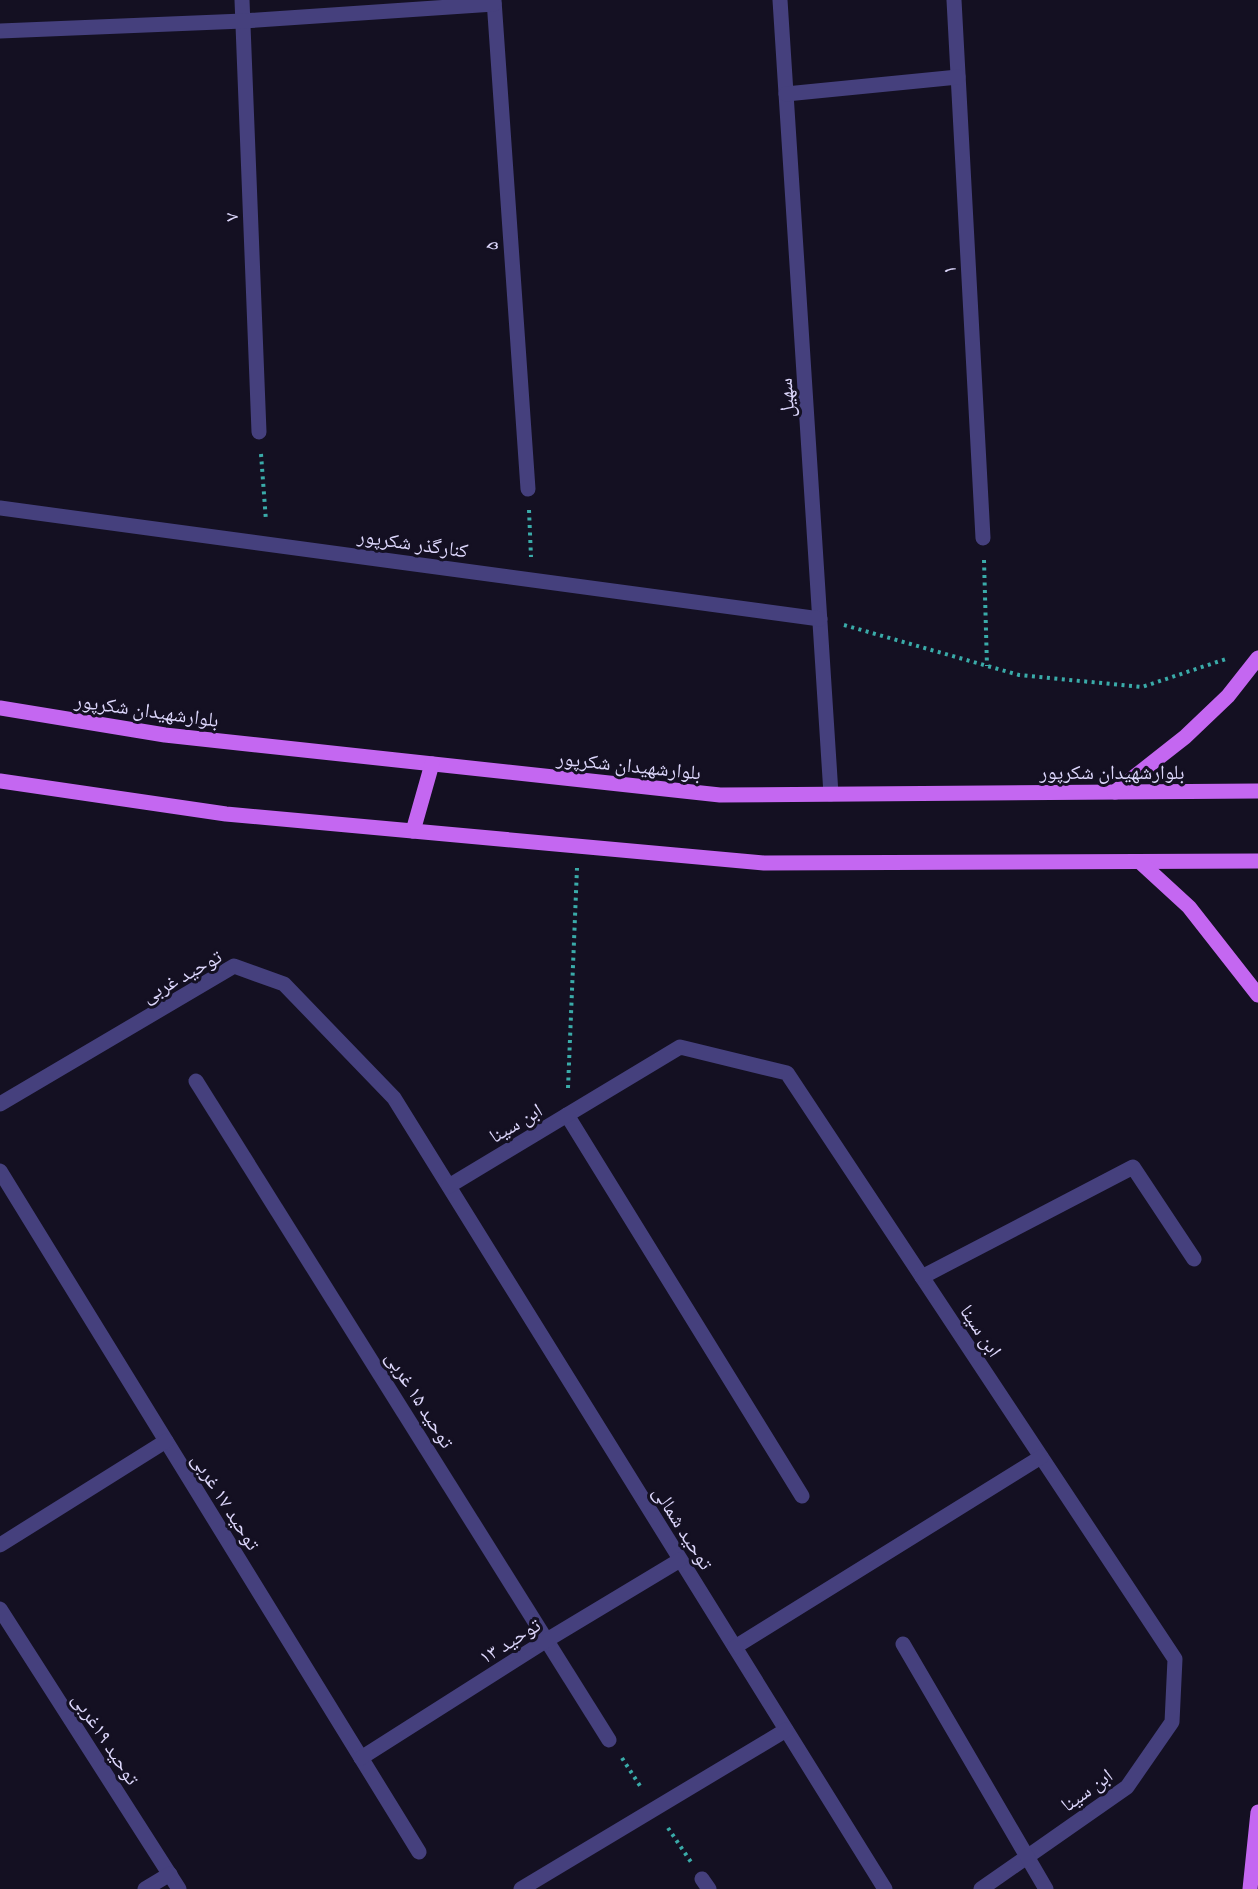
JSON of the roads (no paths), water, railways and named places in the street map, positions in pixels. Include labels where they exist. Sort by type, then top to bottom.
[{"type":"main road","points":[[1115,792],[1185,737],[1228,696],[1258,658]]},
{"type":"main road","name":"بلوارشهیدان شکرپور","points":[[0,708],[165,735],[720,795],[1258,791]]},
{"type":"main road","points":[[413,831],[432,764]]},
{"type":"main road","points":[[0,781],[226,814],[764,863],[1258,861]]},
{"type":"main road","points":[[1140,862],[1189,907],[1258,995]]},
{"type":"main road","points":[[1250,1889],[1258,1812]]},
{"type":"street","name":"۷","points":[[242,0],[259,432]]},
{"type":"street","name":"سهیل","points":[[780,0],[831,794]]},
{"type":"street","name":"۱","points":[[954,0],[983,538]]},
{"type":"street","points":[[0,31],[243,21],[494,2]]},
{"type":"street","name":"۵","points":[[494,2],[528,489]]},
{"type":"street","points":[[786,94],[958,76]]},
{"type":"street","points":[[0,502],[0,508]]},
{"type":"street","name":"کنارگذر شکرپور","points":[[0,508],[820,619]]},
{"type":"street","name":"توحید غربی","points":[[0,1104],[234,966],[284,984],[394,1098],[449,1186]]},
{"type":"street","name":"ابن سینا","points":[[449,1186],[680,1047],[787,1073],[1175,1659],[1172,1722],[1127,1787],[981,1889]]},
{"type":"street","name":"توحید ۱۵ غربی","points":[[196,1081],[609,1740]]},
{"type":"street","points":[[567,1115],[802,1496]]},
{"type":"street","points":[[922,1277],[1133,1167],[1194,1259]]},
{"type":"street","name":"توحید ۱۷ غربی","points":[[0,1171],[419,1852]]},
{"type":"street","name":"توحید شمالی","points":[[449,1186],[885,1889]]},
{"type":"street","points":[[0,1545],[166,1441]]},
{"type":"street","points":[[735,1647],[1041,1457]]},
{"type":"street","name":"توحید ۱۳","points":[[361,1758],[547,1640],[680,1560]]},
{"type":"street","name":"توحید ۱۹غربی","points":[[0,1609],[179,1889]]},
{"type":"street","points":[[903,1644],[1046,1889]]},
{"type":"street","points":[[521,1889],[786,1730]]},
{"type":"street","points":[[145,1889],[170,1874]]}]
